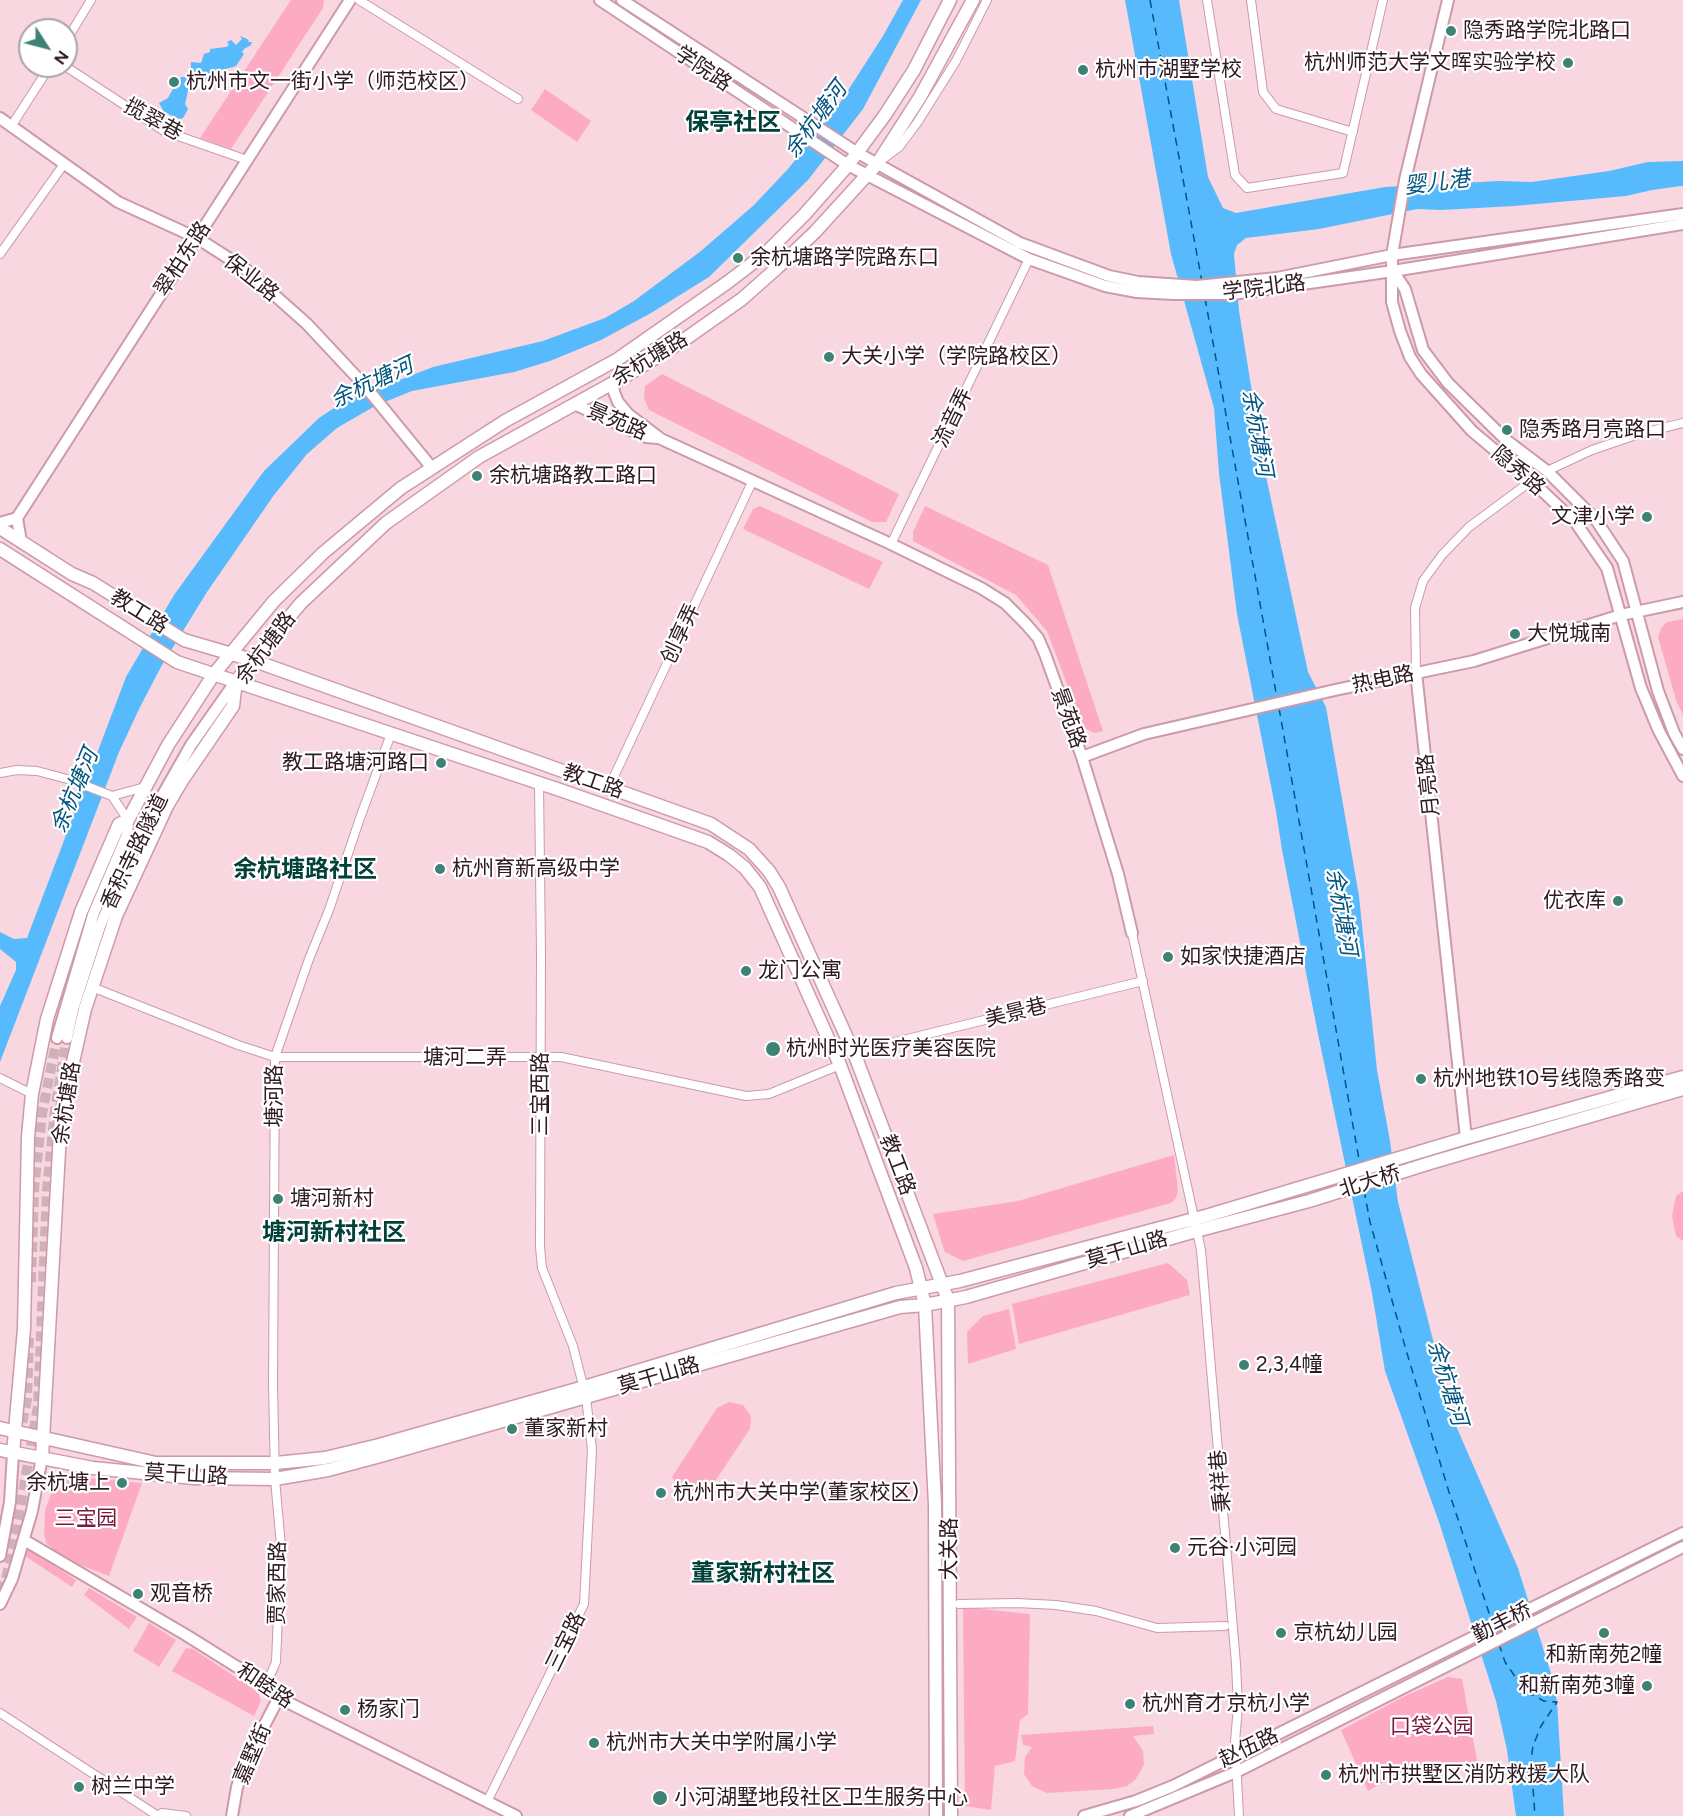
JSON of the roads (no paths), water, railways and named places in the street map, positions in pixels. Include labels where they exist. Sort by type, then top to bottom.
[{"type":"main road","name":"翠柏东路","points":[[17,518],[350,0]]},
{"type":"main road","name":"学院路","points":[[600,0],[867,176]]},
{"type":"main road","name":"学院路","points":[[622,0],[877,164]]},
{"type":"main road","name":"余杭塘路","points":[[0,1556],[10,1503],[24,1329],[28,1137],[32,1094],[47,1019],[81,912],[119,824],[128,820],[168,745],[229,654],[274,601],[323,553],[402,489],[432,468],[506,421],[618,359],[728,282],[767,252],[798,222],[848,165],[885,115],[914,70],[950,0]]},
{"type":"main road","name":"余杭塘路","points":[[0,1604],[12,1579],[24,1540],[42,1457],[61,1115],[85,1009],[116,916],[183,778],[233,706],[236,681],[301,603],[386,523],[479,457],[681,342],[742,299],[815,232],[877,164],[920,97],[973,0]]},
{"type":"main road","name":"隐秀路","points":[[1448,0],[1405,180],[1392,255],[1392,302],[1400,331],[1410,357],[1421,374],[1472,431],[1532,481],[1576,523],[1607,568],[1641,688],[1659,730],[1683,776]]},
{"type":"main road","name":"保业路","points":[[0,118],[118,202],[197,238],[244,268],[307,324],[365,386],[432,468]]},
{"type":"main road","name":"学院北路","points":[[877,164],[1020,243],[1137,287]]},
{"type":"main road","name":"学院北路","points":[[867,176],[1029,259],[1105,286],[1137,287],[1203,295],[1233,294],[1392,255],[1683,214]]},
{"type":"main road","name":"学院北路","points":[[1277,283],[1393,271],[1683,224]]},
{"type":"main road","name":"隐秀路","points":[[1393,271],[1405,289],[1424,350],[1448,383],[1506,440],[1547,471],[1596,520],[1623,561],[1658,692],[1674,733],[1683,749]]},
{"type":"main road","name":"景苑路","points":[[613,382],[614,392],[624,409],[661,439],[891,544],[981,588],[1005,603],[1026,624],[1038,638],[1045,654],[1082,757],[1118,874],[1132,933]]},
{"type":"main road","name":"景苑路","points":[[574,404],[646,437],[661,439]]},
{"type":"main road","points":[[0,523],[17,518],[21,542]]},
{"type":"main road","name":"教工路","points":[[0,528],[72,574],[93,583],[184,640],[252,660],[711,824],[749,849],[763,863],[779,887],[856,1058],[941,1284]]},
{"type":"main road","name":"教工路","points":[[0,549],[177,662],[708,842],[729,855],[745,868],[760,887],[774,914],[840,1065],[922,1288]]},
{"type":"main road","name":"热电路","points":[[1082,757],[1144,734],[1416,672],[1474,662],[1621,615],[1683,602]]},
{"type":"main road","name":"月亮路","points":[[1416,672],[1466,1138]]},
{"type":"main road","name":"香积寺路隧道","points":[[128,820],[127,835],[93,915],[74,977],[62,1038],[100,926],[140,835],[191,746],[236,681]]},
{"type":"main road","points":[[1428,1157],[1466,1138],[1683,1077]]},
{"type":"main road","points":[[1428,1157],[1683,1089]]},
{"type":"main road","name":"北大桥","points":[[1307,1186],[1428,1157]]},
{"type":"main road","name":"北大桥","points":[[1309,1201],[1428,1157]]},
{"type":"main road","name":"莫干山路","points":[[0,1428],[156,1463],[276,1463],[325,1458],[585,1392],[900,1307],[966,1297],[1307,1186]]},
{"type":"main road","name":"莫干山路","points":[[0,1450],[93,1468],[173,1476],[275,1479],[328,1470],[384,1455],[896,1293],[960,1281],[1195,1224],[1309,1201]]},
{"type":"main road","name":"大关路","points":[[941,1284],[948,1300],[951,1816]]},
{"type":"main road","name":"大关路","points":[[922,1288],[925,1305],[935,1505],[936,1816]]},
{"type":"main road","name":"勤丰桥","points":[[1443,1654],[1683,1533]]},
{"type":"main road","name":"和睦路","points":[[24,1540],[177,1629],[266,1685],[289,1703],[516,1816]]},
{"type":"main road","name":"勤丰桥","points":[[1450,1663],[1683,1547]]},
{"type":"main road","name":"赵伍路","points":[[1084,1816],[1136,1801],[1173,1786],[1443,1654]]},
{"type":"main road","name":"赵伍路","points":[[1130,1816],[1164,1804],[1236,1772],[1450,1663]]},
{"type":"main road","name":"嘉墅街","points":[[232,1816],[237,1787],[246,1761],[280,1695]]},
{"type":"street","points":[[78,21],[91,0]]},
{"type":"street","points":[[358,0],[518,99]]},
{"type":"street","points":[[877,164],[899,147],[917,123],[956,61],[987,0]]},
{"type":"street","points":[[1207,0],[1235,175],[1247,188],[1343,173],[1383,0]]},
{"type":"street","points":[[1251,0],[1263,92],[1276,109],[1353,132]]},
{"type":"street","name":"揽翠巷","points":[[78,75],[164,131],[247,160]]},
{"type":"street","points":[[12,125],[42,78]]},
{"type":"street","points":[[0,254],[64,164]]},
{"type":"street","name":"流音弄","points":[[891,544],[1029,259]]},
{"type":"street","points":[[1547,471],[1592,450],[1639,434],[1683,423]]},
{"type":"street","name":"创享弄","points":[[609,787],[753,480]]},
{"type":"street","name":"月亮路","points":[[1416,672],[1414,608],[1423,581],[1442,555],[1469,527],[1532,481]]},
{"type":"street","name":"塘河路","points":[[275,1479],[273,1385],[275,1057],[391,734]]},
{"type":"street","points":[[0,773],[17,770],[37,771],[71,780],[112,796],[128,820]]},
{"type":"street","name":"三宝西路","points":[[539,783],[540,1247],[542,1268],[573,1347],[585,1392]]},
{"type":"street","points":[[112,796],[145,787]]},
{"type":"street","name":"景苑路","points":[[1132,933],[1195,1224]]},
{"type":"street","name":"美景巷","points":[[856,1058],[891,1044],[1143,981]]},
{"type":"street","name":"塘河二弄","points":[[92,987],[238,1046],[275,1057],[561,1057],[746,1096],[769,1094],[840,1065]]},
{"type":"street","points":[[0,1078],[32,1094]]},
{"type":"street","name":"秉祥巷","points":[[1195,1224],[1201,1250],[1236,1664],[1238,1707],[1236,1772],[1239,1816]]},
{"type":"street","name":"三宝路","points":[[487,1802],[584,1604],[592,1450],[585,1392]]},
{"type":"street","name":"贾家西路","points":[[266,1685],[276,1662],[281,1546],[275,1479]]},
{"type":"street","points":[[959,1604],[1056,1605],[1096,1611],[1157,1628],[1225,1626]]},
{"type":"street","points":[[0,1713],[158,1816],[162,1813],[186,1816]]},
{"type":"water","points":[[903,0],[921,0],[863,109],[808,180],[709,277],[651,313],[601,340],[550,361],[514,372],[412,391],[375,406],[337,428],[307,454],[274,495],[207,592],[162,665],[140,707],[119,752],[0,1062],[0,1006],[16,970],[16,962],[0,949],[0,932],[14,939],[27,938],[126,677],[174,595],[264,471],[319,418],[343,402],[433,367],[543,341],[605,318],[634,301],[701,251],[754,205],[788,169],[838,106]]},
{"type":"water","name":"余杭塘河","points":[[1125,0],[1179,0],[1208,177],[1223,208],[1236,213],[1385,187],[1499,181],[1532,182],[1609,171],[1648,162],[1683,161],[1683,186],[1626,196],[1514,206],[1417,209],[1319,229],[1246,238],[1237,245],[1234,254],[1239,311],[1264,467],[1308,672],[1326,707],[1359,896],[1377,1070],[1398,1202],[1453,1419],[1518,1568],[1553,1680],[1557,1702],[1564,1816],[1516,1816],[1507,1750],[1496,1701],[1440,1525],[1385,1371],[1372,1293],[1318,1034],[1237,614],[1219,473],[1214,408],[1171,254]]},
{"type":"water","points":[[240,36],[252,42],[242,52],[244,54],[236,66],[209,74],[208,81],[201,88],[196,84],[192,85],[185,104],[188,109],[183,118],[179,119],[164,112],[159,103],[168,98],[173,89],[170,87],[172,84],[175,86],[176,81],[181,79],[180,77],[185,77],[191,70],[191,62],[201,63],[204,54],[210,52],[210,49],[226,47],[229,45],[227,42],[231,40],[236,45],[242,39]]},
{"type":"tunnel","points":[[31,1282],[34,1190],[42,1114],[57,1038]]},
{"type":"tunnel","points":[[0,1592],[5,1583],[14,1543],[38,1406],[47,1190],[55,1109],[67,1038]]},
{"type":"tunnel","points":[[19,1437],[27,1400],[29,1333]]},
{"type":"place","name":"隐秀路学院北路口","points":[[1451,31]]},
{"type":"place","name":"杭州师范大学文晖实验学校","points":[[1568,63]]},
{"type":"place","name":"杭州市湖墅学校","points":[[1083,70]]},
{"type":"place","name":"杭州市文一街小学（师范校区）","points":[[174,82]]},
{"type":"place","name":"余杭塘路学院路东口","points":[[738,258]]},
{"type":"place","name":"大关小学（学院路校区）","points":[[829,357]]},
{"type":"place","name":"隐秀路月亮路口","points":[[1507,430]]},
{"type":"place","name":"余杭塘路教工路口","points":[[477,476]]},
{"type":"place","name":"文津小学","points":[[1647,517]]},
{"type":"place","name":"大悦城南","points":[[1515,634]]},
{"type":"place","name":"教工路塘河路口","points":[[441,763]]},
{"type":"place","name":"杭州育新高级中学","points":[[440,869]]},
{"type":"place","name":"优衣库","points":[[1618,901]]},
{"type":"place","name":"如家快捷酒店","points":[[1168,957]]},
{"type":"place","name":"龙门公寓","points":[[746,971]]},
{"type":"place","name":"杭州时光医疗美容医院","points":[[773,1049]]},
{"type":"place","name":"杭州地铁10号线隐秀路变","points":[[1421,1079]]},
{"type":"place","name":"塘河新村","points":[[278,1199]]},
{"type":"place","name":"2,3,4幢","points":[[1244,1365]]},
{"type":"place","name":"董家新村","points":[[512,1429]]},
{"type":"place","name":"余杭塘上","points":[[122,1483]]},
{"type":"place","name":"杭州市大关中学(董家校区)","points":[[661,1493]]},
{"type":"place","name":"元谷·小河园","points":[[1175,1548]]},
{"type":"place","name":"观音桥","points":[[138,1594]]},
{"type":"place","name":"京杭幼儿园","points":[[1281,1633]]},
{"type":"place","name":"和新南苑2幢","points":[[1604,1633]]},
{"type":"place","name":"和新南苑3幢","points":[[1647,1686]]},
{"type":"place","name":"杭州育才京杭小学","points":[[1130,1704]]},
{"type":"place","name":"杨家门","points":[[345,1710]]},
{"type":"place","name":"杭州市大关中学附属小学","points":[[594,1743]]},
{"type":"place","name":"杭州市拱墅区消防救援大队","points":[[1326,1775]]},
{"type":"place","name":"树兰中学","points":[[79,1787]]},
{"type":"place","name":"小河湖墅地段社区卫生服务中心","points":[[660,1798]]},
{"type":"district","name":"保亭社区","points":[[733,123]]},
{"type":"district","name":"余杭塘路社区","points":[[305,870]]},
{"type":"district","name":"塘河新村社区","points":[[334,1233]]},
{"type":"district","name":"董家新村社区","points":[[763,1574]]},
{"type":"water label","name":"婴儿港","points":[[1437,183]]},
{"type":"park label","name":"三宝园","points":[[86,1519]]},
{"type":"park label","name":"口袋公园","points":[[1432,1727]]}]
